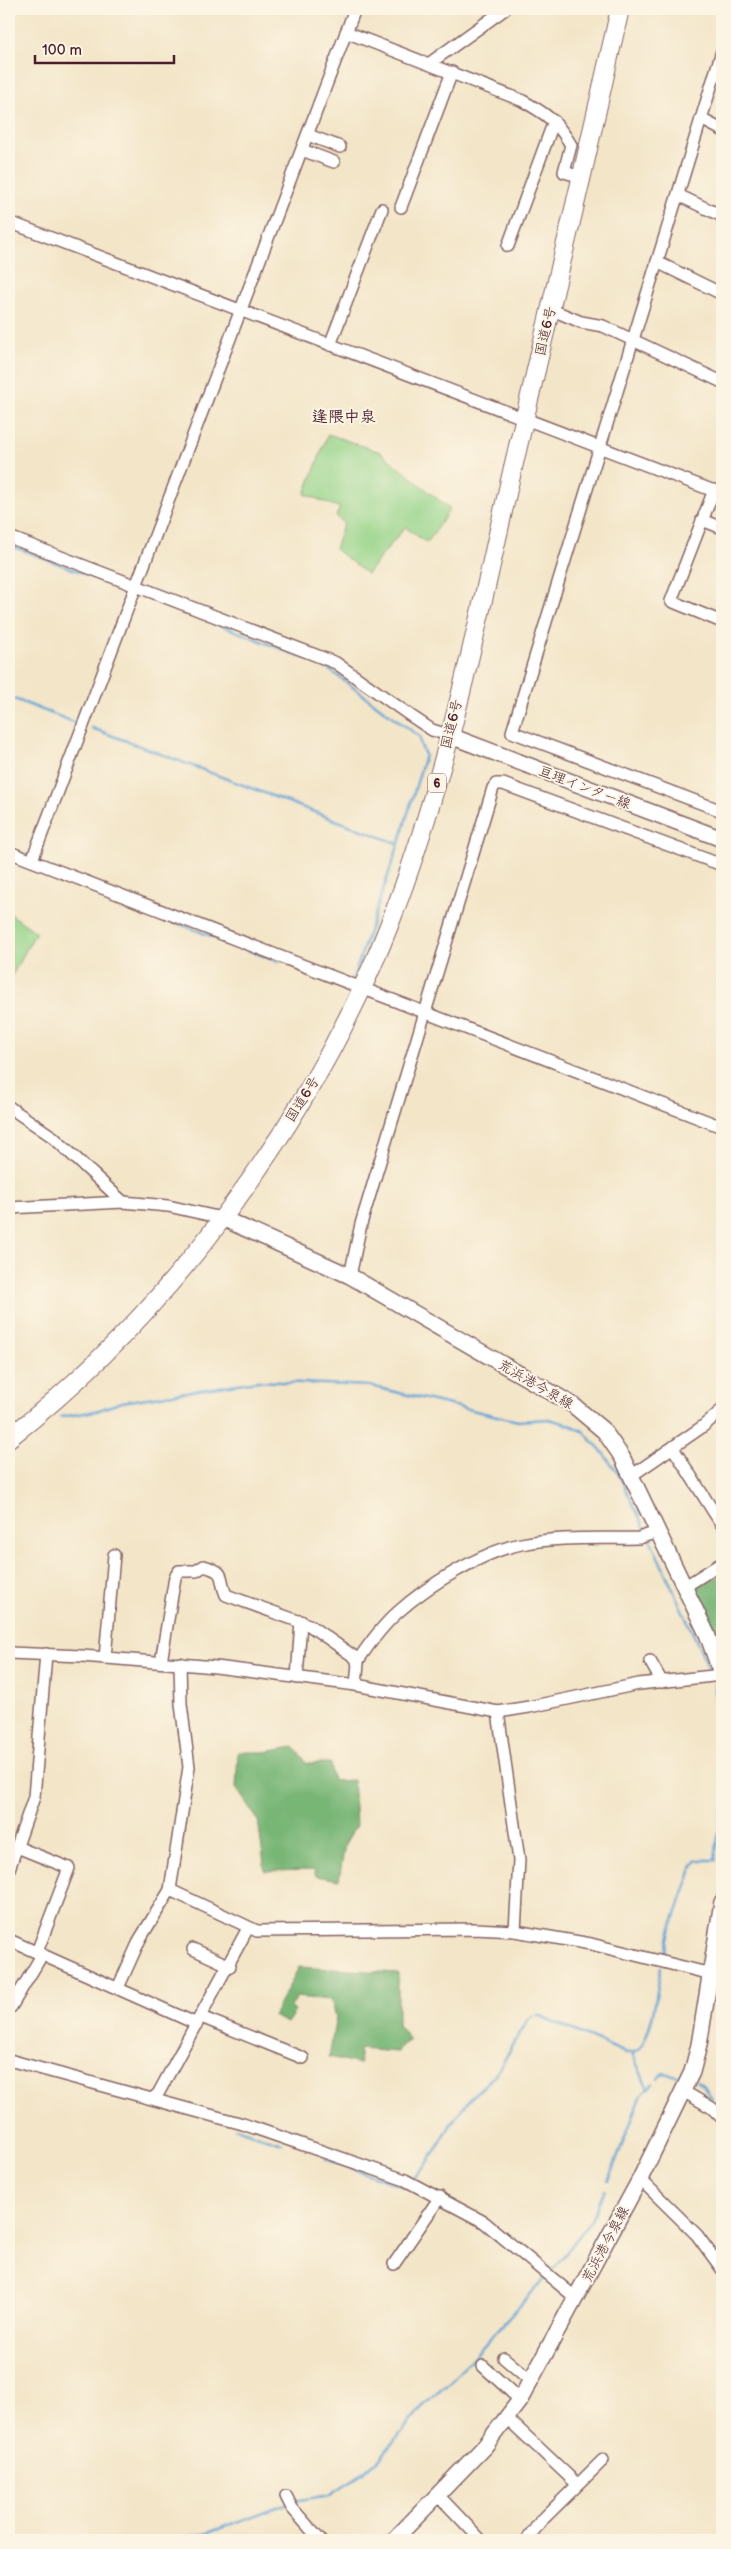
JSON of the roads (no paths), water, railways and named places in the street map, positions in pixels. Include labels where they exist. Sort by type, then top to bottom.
[{"type":"highway","name":"国道6号","points":[[9,1438],[39,1414],[132,1324],[166,1287],[222,1218],[270,1151],[305,1095],[361,988],[390,922],[434,791],[474,638],[620,9]]},
{"type":"main road","name":"亘理インター線","points":[[448,735],[722,840]]},
{"type":"main road","name":"荒浜港今泉線","points":[[222,1218],[350,1276],[573,1405],[604,1431],[631,1476],[707,1634],[722,1676]]},
{"type":"main road","name":"荒浜港今泉線","points":[[394,2540],[508,2419],[532,2382],[640,2179],[692,2072],[698,2052],[721,1920],[722,1902]]},
{"type":"street","points":[[32,860],[355,9]]},
{"type":"street","points":[[430,63],[505,9]]},
{"type":"street","points":[[346,32],[430,63],[521,100],[548,114],[571,145],[564,172],[582,177]]},
{"type":"street","points":[[722,51],[717,88],[701,119],[512,732],[722,811]]},
{"type":"street","points":[[401,208],[452,72]]},
{"type":"street","points":[[701,119],[722,130]]},
{"type":"street","points":[[508,246],[554,122]]},
{"type":"street","points":[[308,135],[340,147]]},
{"type":"street","points":[[302,150],[334,162]]},
{"type":"street","points":[[678,194],[722,216]]},
{"type":"street","points":[[330,345],[382,208]]},
{"type":"street","points":[[9,222],[718,492],[702,520],[671,600],[722,622]]},
{"type":"street","points":[[657,262],[722,294]]},
{"type":"street","points":[[550,309],[581,322],[603,326],[722,382]]},
{"type":"street","points":[[702,520],[722,528]]},
{"type":"street","points":[[9,537],[336,663],[432,730],[448,735]]},
{"type":"street","points":[[350,1276],[361,1224],[493,788],[496,784],[503,784],[722,865]]},
{"type":"street","points":[[9,852],[722,1126]]},
{"type":"street","points":[[9,1107],[53,1137],[123,1202]]},
{"type":"street","points":[[9,1208],[123,1202],[168,1206],[222,1218]]},
{"type":"street","points":[[631,1476],[673,1448],[722,1410]]},
{"type":"street","points":[[673,1448],[722,1525]]},
{"type":"street","points":[[356,1685],[357,1662],[383,1627],[398,1611],[454,1573],[501,1550],[522,1544],[639,1538],[657,1532]]},
{"type":"street","points":[[106,1658],[114,1555]]},
{"type":"street","points":[[684,1587],[722,1563]]},
{"type":"street","points":[[160,1662],[172,1583],[179,1571],[196,1571],[204,1566],[218,1570],[224,1579],[226,1595],[301,1621],[343,1648],[357,1662]]},
{"type":"street","points":[[297,1678],[301,1621]]},
{"type":"street","points":[[9,1653],[180,1663],[356,1685],[498,1712],[639,1684],[722,1676]]},
{"type":"street","points":[[9,1869],[13,1850],[34,1797],[46,1654]]},
{"type":"street","points":[[650,1661],[662,1682]]},
{"type":"street","points":[[118,1988],[140,1939],[170,1890],[189,1767],[181,1704],[180,1663]]},
{"type":"street","points":[[498,1712],[519,1860],[515,1931]]},
{"type":"street","points":[[9,2006],[11,2007],[40,1954],[69,1868],[13,1850]]},
{"type":"street","points":[[170,1890],[257,1931],[475,1928],[515,1931],[591,1944],[711,1974]]},
{"type":"street","points":[[153,2098],[230,1966],[248,1928]]},
{"type":"street","points":[[9,1940],[118,1988],[303,2058]]},
{"type":"street","points":[[193,1949],[230,1966]]},
{"type":"street","points":[[9,2060],[153,2098],[323,2151],[404,2180],[440,2197],[484,2222],[576,2298]]},
{"type":"street","points":[[683,2091],[712,2108],[722,2118]]},
{"type":"street","points":[[640,2179],[697,2235],[722,2269]]},
{"type":"street","points":[[394,2264],[440,2197]]},
{"type":"street","points":[[504,2358],[532,2382]]},
{"type":"street","points":[[483,2366],[520,2400]]},
{"type":"street","points":[[508,2419],[577,2484]]},
{"type":"street","points":[[527,2540],[540,2522],[603,2460]]},
{"type":"street","points":[[438,2495],[482,2540]]},
{"type":"street","points":[[286,2496],[292,2508],[320,2540]]},
{"type":"waterway","points":[[9,545],[120,587]]},
{"type":"waterway","points":[[207,620],[323,665],[420,737],[420,743],[425,755],[400,840],[353,979]]},
{"type":"waterway","points":[[9,697],[76,723]]},
{"type":"waterway","points":[[92,728],[399,844]]},
{"type":"waterway","points":[[9,859],[132,906]]},
{"type":"waterway","points":[[167,919],[279,962]]},
{"type":"waterway","points":[[61,1417],[96,1411],[122,1402],[257,1381],[370,1386],[518,1421],[549,1419],[583,1431],[600,1449],[618,1473],[646,1531]]},
{"type":"waterway","points":[[9,1420],[14,1419]]},
{"type":"waterway","points":[[650,1539],[710,1671]]},
{"type":"waterway","points":[[714,1684],[722,1729]]},
{"type":"waterway","points":[[715,1859],[722,1809]]},
{"type":"waterway","points":[[664,1957],[670,1931],[693,1866],[697,1860],[717,1860]]},
{"type":"waterway","points":[[538,2015],[626,2053],[636,2051],[640,2048],[648,2031],[654,2009],[661,1967]]},
{"type":"waterway","points":[[413,2179],[429,2161],[453,2121],[471,2098],[496,2074],[529,2018],[533,2016]]},
{"type":"waterway","points":[[632,2053],[648,2089]]},
{"type":"waterway","points":[[658,2078],[663,2073],[678,2076]]},
{"type":"waterway","points":[[697,2081],[704,2086],[712,2099]]},
{"type":"waterway","points":[[608,2181],[641,2096],[653,2083]]},
{"type":"waterway","points":[[719,2121],[722,2130]]},
{"type":"waterway","points":[[235,2128],[282,2143]]},
{"type":"waterway","points":[[326,2159],[404,2187],[408,2185]]},
{"type":"waterway","points":[[551,2272],[590,2222],[605,2190]]},
{"type":"waterway","points":[[295,2501],[329,2495],[362,2474],[381,2457],[423,2406],[454,2378],[545,2278]]},
{"type":"waterway","points":[[172,2540],[208,2533],[285,2504]]},
{"type":"district","name":"逢隈中泉","points":[[344,416]]}]
